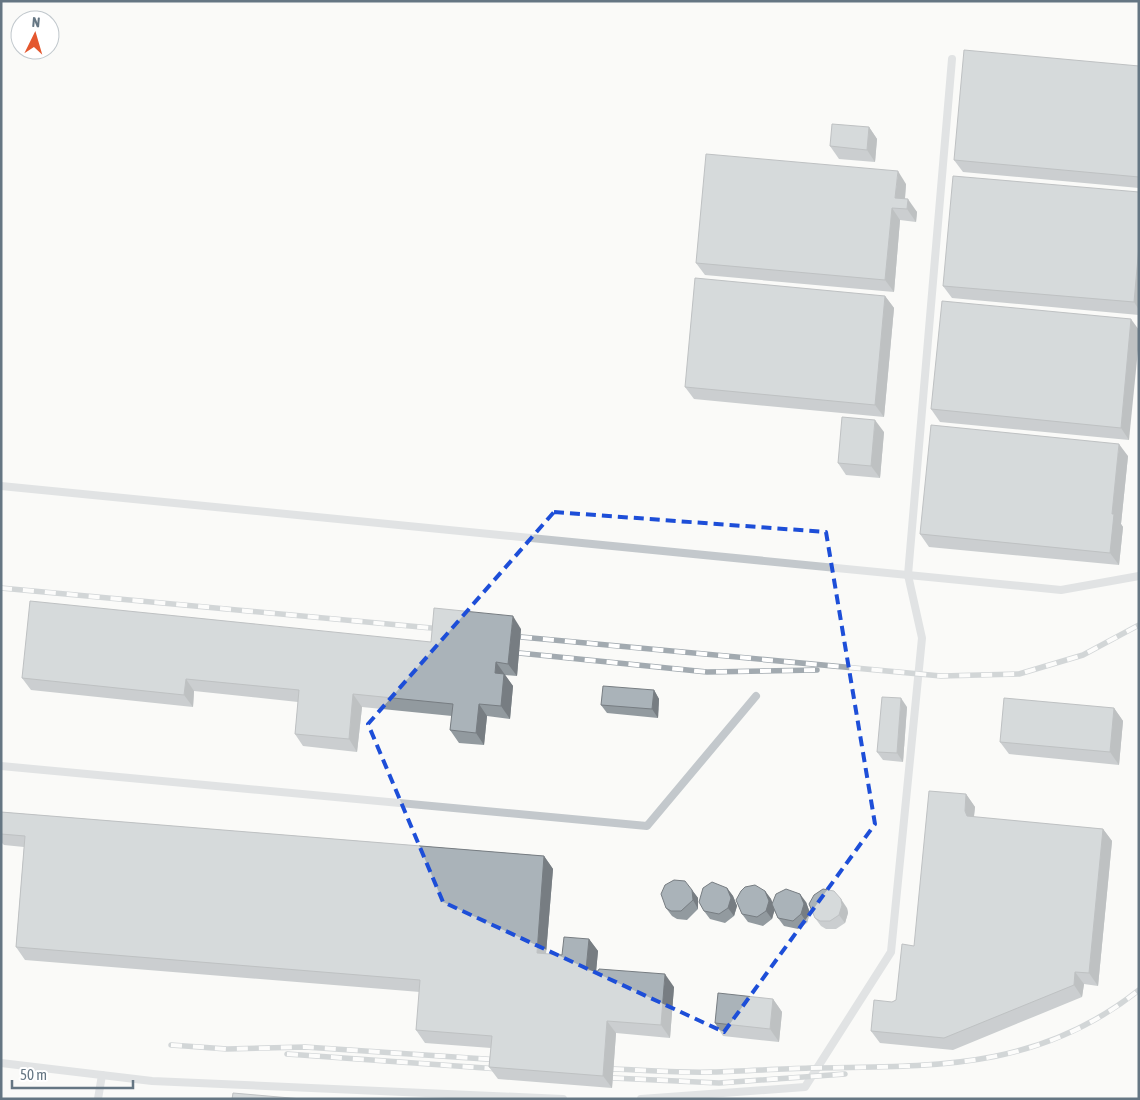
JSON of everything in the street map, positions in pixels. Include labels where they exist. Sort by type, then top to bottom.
[{"type":"lane","points":[[641,1099],[805,1086],[891,952],[922,638],[908,576],[952,59]]},
{"type":"lane","points":[[1,486],[1061,590],[1139,576]]},
{"type":"lane","points":[[1,766],[647,826],[756,696]]},
{"type":"lane","points":[[1,1063],[152,1080],[396,1095],[564,1099]]},
{"type":"lane","points":[[98,1099],[102,1075]]},
{"type":"highlighted area","points":[[554,512],[826,532],[875,824],[724,1032],[443,902],[368,724]]},
{"type":"building","points":[[964,50],[1139,66],[1139,177],[954,160]]},
{"type":"building","points":[[832,124],[869,127],[867,150],[830,146]]},
{"type":"building","points":[[706,154],[898,171],[895,198],[908,199],[907,209],[892,208],[885,280],[696,263]]},
{"type":"building","points":[[953,176],[1139,192],[1139,246],[1134,302],[943,286]]},
{"type":"building","points":[[695,278],[885,296],[875,405],[685,387]]},
{"type":"building","points":[[942,301],[1131,319],[1121,428],[931,409]]},
{"type":"building","points":[[842,417],[875,420],[871,466],[838,463]]},
{"type":"building","points":[[931,425],[1119,444],[1110,553],[920,534]]},
{"type":"building","points":[[30,601],[431,642],[434,608],[513,616],[508,664],[496,662],[495,673],[504,674],[501,706],[479,704],[476,733],[450,730],[453,704],[353,694],[349,739],[295,734],[299,690],[186,679],[184,695],[22,678]]},
{"type":"building","points":[[603,686],[654,690],[652,709],[601,705]]},
{"type":"building","points":[[882,697],[901,698],[897,753],[877,752]]},
{"type":"building","points":[[1004,698],[1114,708],[1110,752],[1000,742]]},
{"type":"building","points":[[929,791],[966,794],[965,811],[967,816],[1103,829],[1089,973],[1075,972],[1074,985],[944,1038],[871,1031],[874,1000],[892,1002],[896,1000],[902,944],[914,946]]},
{"type":"building","points":[[1,812],[544,856],[537,953],[562,955],[564,937],[589,939],[586,970],[598,971],[599,969],[665,974],[661,1025],[607,1021],[603,1076],[489,1067],[492,1036],[416,1030],[420,980],[16,947],[25,836],[1,834]]},
{"type":"building","points":[[674,880],[685,881],[692,890],[693,900],[681,911],[671,911],[666,908],[661,894],[665,885]]},
{"type":"building","points":[[712,882],[727,888],[731,898],[728,908],[719,914],[704,911],[699,902],[703,888]]},
{"type":"building","points":[[755,885],[765,891],[769,901],[766,911],[757,917],[742,914],[736,900],[745,887]]},
{"type":"building","points":[[786,889],[800,894],[804,904],[801,914],[793,921],[778,918],[772,904],[776,894]]},
{"type":"building","points":[[823,889],[834,891],[841,899],[842,905],[839,915],[830,921],[820,921],[815,918],[809,904],[814,895]]},
{"type":"building","points":[[718,993],[773,999],[770,1029],[715,1023]]},
{"type":"building","points":[[233,1093],[302,1099],[232,1099]]},
{"type":"railway","points":[[1,588],[442,629]]},
{"type":"railway","points":[[521,637],[941,676],[1019,674],[1083,655],[1139,625]]},
{"type":"railway","points":[[519,653],[707,672],[817,670]]},
{"type":"railway","points":[[613,1069],[712,1072],[941,1064],[982,1059],[1023,1050],[1062,1036],[1101,1017],[1139,990]]},
{"type":"railway","points":[[171,1045],[227,1049],[305,1047],[500,1060]]},
{"type":"railway","points":[[287,1054],[499,1069]]},
{"type":"railway","points":[[613,1078],[719,1083],[845,1074]]}]
